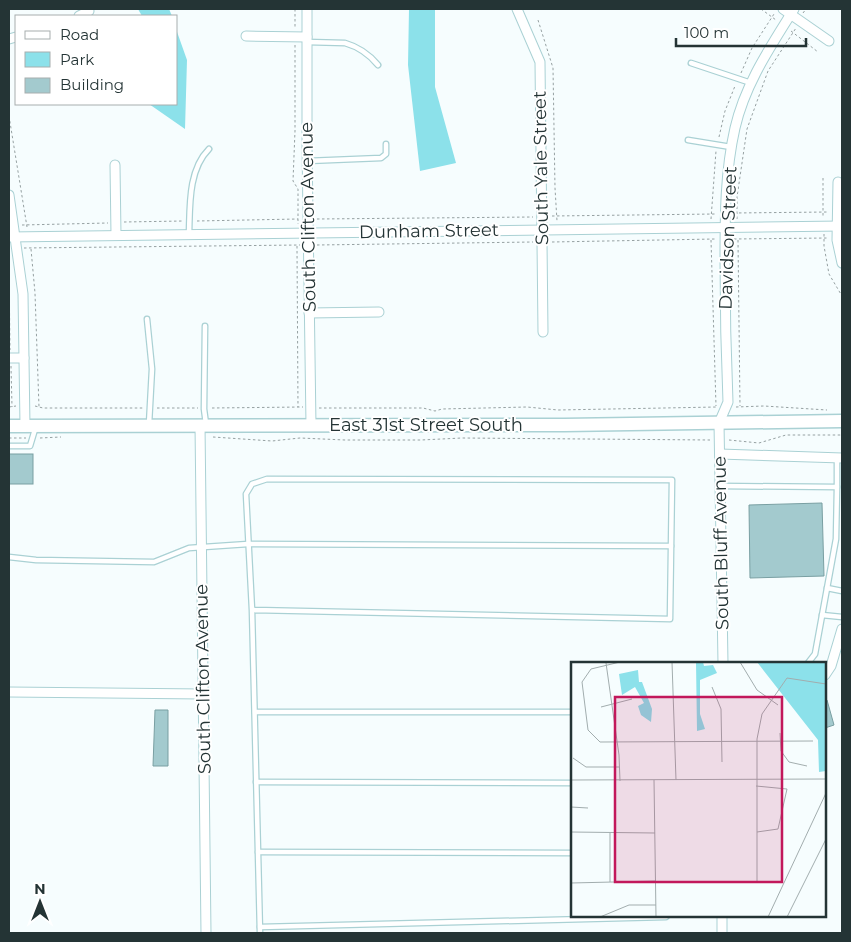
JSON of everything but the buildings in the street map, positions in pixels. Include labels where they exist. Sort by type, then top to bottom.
[{"type":"street","name":"South Clifton Avenue","points":[[306,9],[310,425]]},
{"type":"street","name":"South Yale Street","points":[[517,9],[540,62],[543,332]]},
{"type":"street","points":[[81,15],[89,11]]},
{"type":"street","points":[[789,11],[829,41]]},
{"type":"street","name":"Davidson Street","points":[[719,422],[728,402],[725,239],[727,171],[735,127],[751,83],[789,11]]},
{"type":"street","points":[[246,36],[295,37],[307,40]]},
{"type":"street","points":[[116,165],[116,235]]},
{"type":"street","points":[[838,182],[837,212],[840,226],[837,237],[842,263]]},
{"type":"street","points":[[9,195],[13,225],[12,236],[17,248],[24,294],[25,405],[31,430]]},
{"type":"street","name":"Dunham Street","points":[[12,236],[840,226]]},
{"type":"street","points":[[309,313],[379,312]]},
{"type":"street","points":[[10,358],[24,358]]},
{"type":"street","name":"East 31st Street South","points":[[9,426],[31,430],[149,425],[202,429],[310,425],[564,425],[842,421]]},
{"type":"street","name":"South Bluff Avenue","points":[[719,422],[722,662]]},
{"type":"street","name":"South Clifton Avenue","points":[[202,429],[206,933]]},
{"type":"street","points":[[720,454],[840,458]]},
{"type":"street","points":[[826,674],[839,649],[842,629]]},
{"type":"street","points":[[9,692],[203,694]]},
{"type":"street","points":[[722,917],[722,933]]},
{"type":"lane","points":[[307,40],[345,43],[363,50],[378,65]]},
{"type":"lane","points":[[691,63],[751,83]]},
{"type":"lane","points":[[688,140],[732,147]]},
{"type":"lane","points":[[307,161],[381,158],[386,154],[386,144]]},
{"type":"lane","points":[[189,234],[195,170],[202,156],[209,149]]},
{"type":"lane","points":[[147,319],[152,369],[149,425]]},
{"type":"lane","points":[[202,429],[205,326]]},
{"type":"lane","points":[[9,446],[30,446],[31,430]]},
{"type":"lane","points":[[809,662],[816,654],[836,539],[837,487],[840,458]]},
{"type":"lane","points":[[252,610],[670,619],[672,480],[267,479],[252,484],[246,494],[252,610],[260,933]]},
{"type":"lane","points":[[720,486],[837,487]]},
{"type":"lane","points":[[836,539],[842,540]]},
{"type":"lane","points":[[9,557],[36,560],[154,562],[184,549],[248,544],[671,546]]},
{"type":"lane","points":[[827,588],[842,591]]},
{"type":"lane","points":[[822,616],[842,617]]},
{"type":"lane","points":[[255,712],[571,712]]},
{"type":"lane","points":[[256,782],[571,783]]},
{"type":"lane","points":[[258,852],[571,853]]},
{"type":"lane","points":[[260,927],[666,917]]},
{"type":"path","points":[[294,9],[296,131],[293,181],[298,189],[298,407]]},
{"type":"path","points":[[740,407],[737,197],[747,129],[768,71],[792,36],[806,9]]},
{"type":"path","points":[[538,20],[553,68],[558,242]]},
{"type":"path","points":[[9,116],[31,248],[35,293],[39,408]]},
{"type":"path","points":[[823,178],[824,238],[829,274],[842,296]]},
{"type":"path","points":[[13,225],[298,219],[837,212]]},
{"type":"path","points":[[17,248],[837,237]]},
{"type":"path","points":[[9,268],[9,345],[12,407]]},
{"type":"path","points":[[9,407],[25,405],[39,408],[423,408],[435,411],[442,409],[517,407],[558,410],[764,406],[832,410]]},
{"type":"path","points":[[202,429],[272,442],[300,438],[345,440],[462,438],[733,440],[758,443],[786,435],[842,434]]},
{"type":"path","points":[[9,438],[31,430],[64,437]]},
{"type":"green space","points":[[138,9],[169,9],[172,15],[141,15]]},
{"type":"green space","points":[[409,9],[435,9],[435,87],[456,163],[420,171],[408,65]]},
{"type":"green space","points":[[178,35],[187,60],[185,129],[150,105],[178,105]]}]
